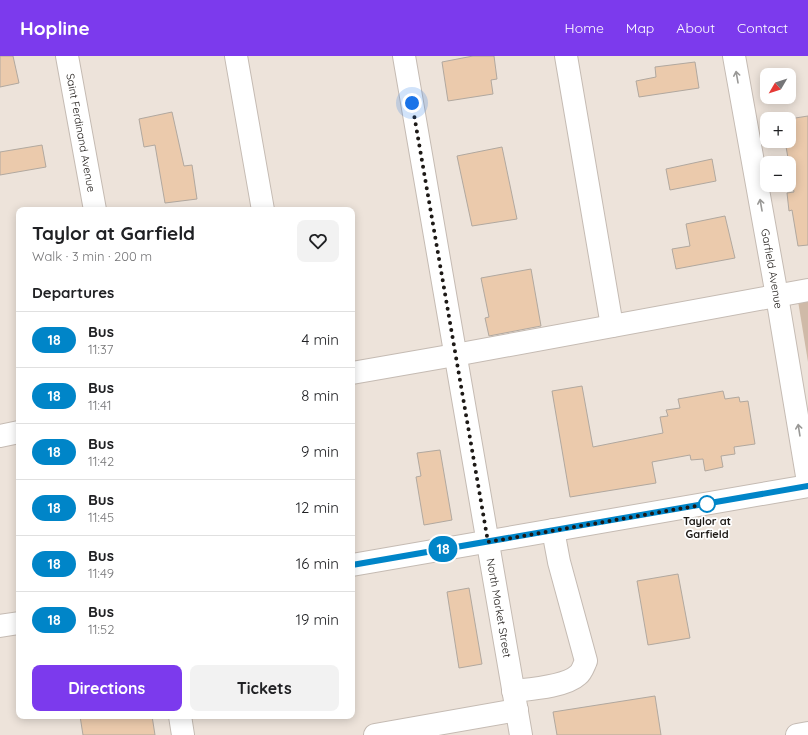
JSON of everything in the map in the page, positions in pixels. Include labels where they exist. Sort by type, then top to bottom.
[{"type":"street","name":"Saint Ferdinand Avenue","points":[[67,56],[95,207]]},
{"type":"street","points":[[236,56],[262,207]]},
{"type":"street","name":"North Market Street","points":[[404,56],[521,735]]},
{"type":"street","points":[[566,56],[612,326]]},
{"type":"street","name":"Garfield Avenue","points":[[734,56],[777,296],[808,482]]},
{"type":"street","points":[[355,372],[455,355],[808,290]]},
{"type":"street","points":[[0,436],[16,433]]},
{"type":"street","points":[[355,564],[808,486]]},
{"type":"street","points":[[375,735],[515,700],[538,688],[567,682],[579,675],[586,661],[559,562],[553,530]]},
{"type":"street","points":[[0,626],[16,623]]},
{"type":"street","points":[[180,719],[183,735]]},
{"type":"street","points":[[797,735],[808,733]]},
{"type":"shaded area","points":[[808,299],[808,362],[798,301]]},
{"type":"building","points":[[0,56],[13,56],[19,83],[0,87]]},
{"type":"building","points":[[473,56],[494,56],[497,79],[491,80],[493,94],[448,101],[442,62]]},
{"type":"building","points":[[695,62],[699,88],[639,97],[636,81],[656,77],[655,67]]},
{"type":"building","points":[[172,112],[184,166],[192,165],[197,199],[165,203],[155,145],[144,147],[139,119]]},
{"type":"building","points":[[808,116],[808,245],[798,246],[792,210],[789,211],[787,193],[796,192],[796,156],[788,156],[786,148],[796,148],[796,118]]},
{"type":"building","points":[[42,145],[46,167],[0,175],[0,152]]},
{"type":"building","points":[[502,147],[517,219],[472,226],[457,156]]},
{"type":"building","points":[[712,159],[716,181],[670,190],[666,169]]},
{"type":"building","points":[[725,216],[735,258],[676,269],[672,249],[690,246],[686,224]]},
{"type":"building","points":[[531,269],[541,326],[489,336],[485,318],[489,317],[481,278]]},
{"type":"building","points":[[582,386],[593,447],[663,433],[660,417],[668,416],[666,410],[680,408],[678,399],[723,391],[725,399],[739,397],[740,402],[748,401],[755,444],[734,447],[735,454],[721,456],[723,467],[705,471],[703,459],[691,460],[690,455],[652,462],[656,483],[570,497],[552,391]]},
{"type":"building","points":[[440,450],[452,520],[424,525],[416,477],[421,476],[417,453]]},
{"type":"building","points":[[678,574],[690,638],[648,645],[637,581]]},
{"type":"building","points":[[469,588],[482,664],[459,668],[447,592]]},
{"type":"building","points":[[655,696],[661,735],[557,735],[553,712]]},
{"type":"building","points":[[80,719],[152,719],[155,735],[83,735]]},
{"type":"bus line","name":"18","points":[[355,564],[808,486]]},
{"type":"place","name":"Taylor at Garfield","points":[[707,504]]},
{"type":"route","points":[[412,103],[488,542],[707,504]]}]
